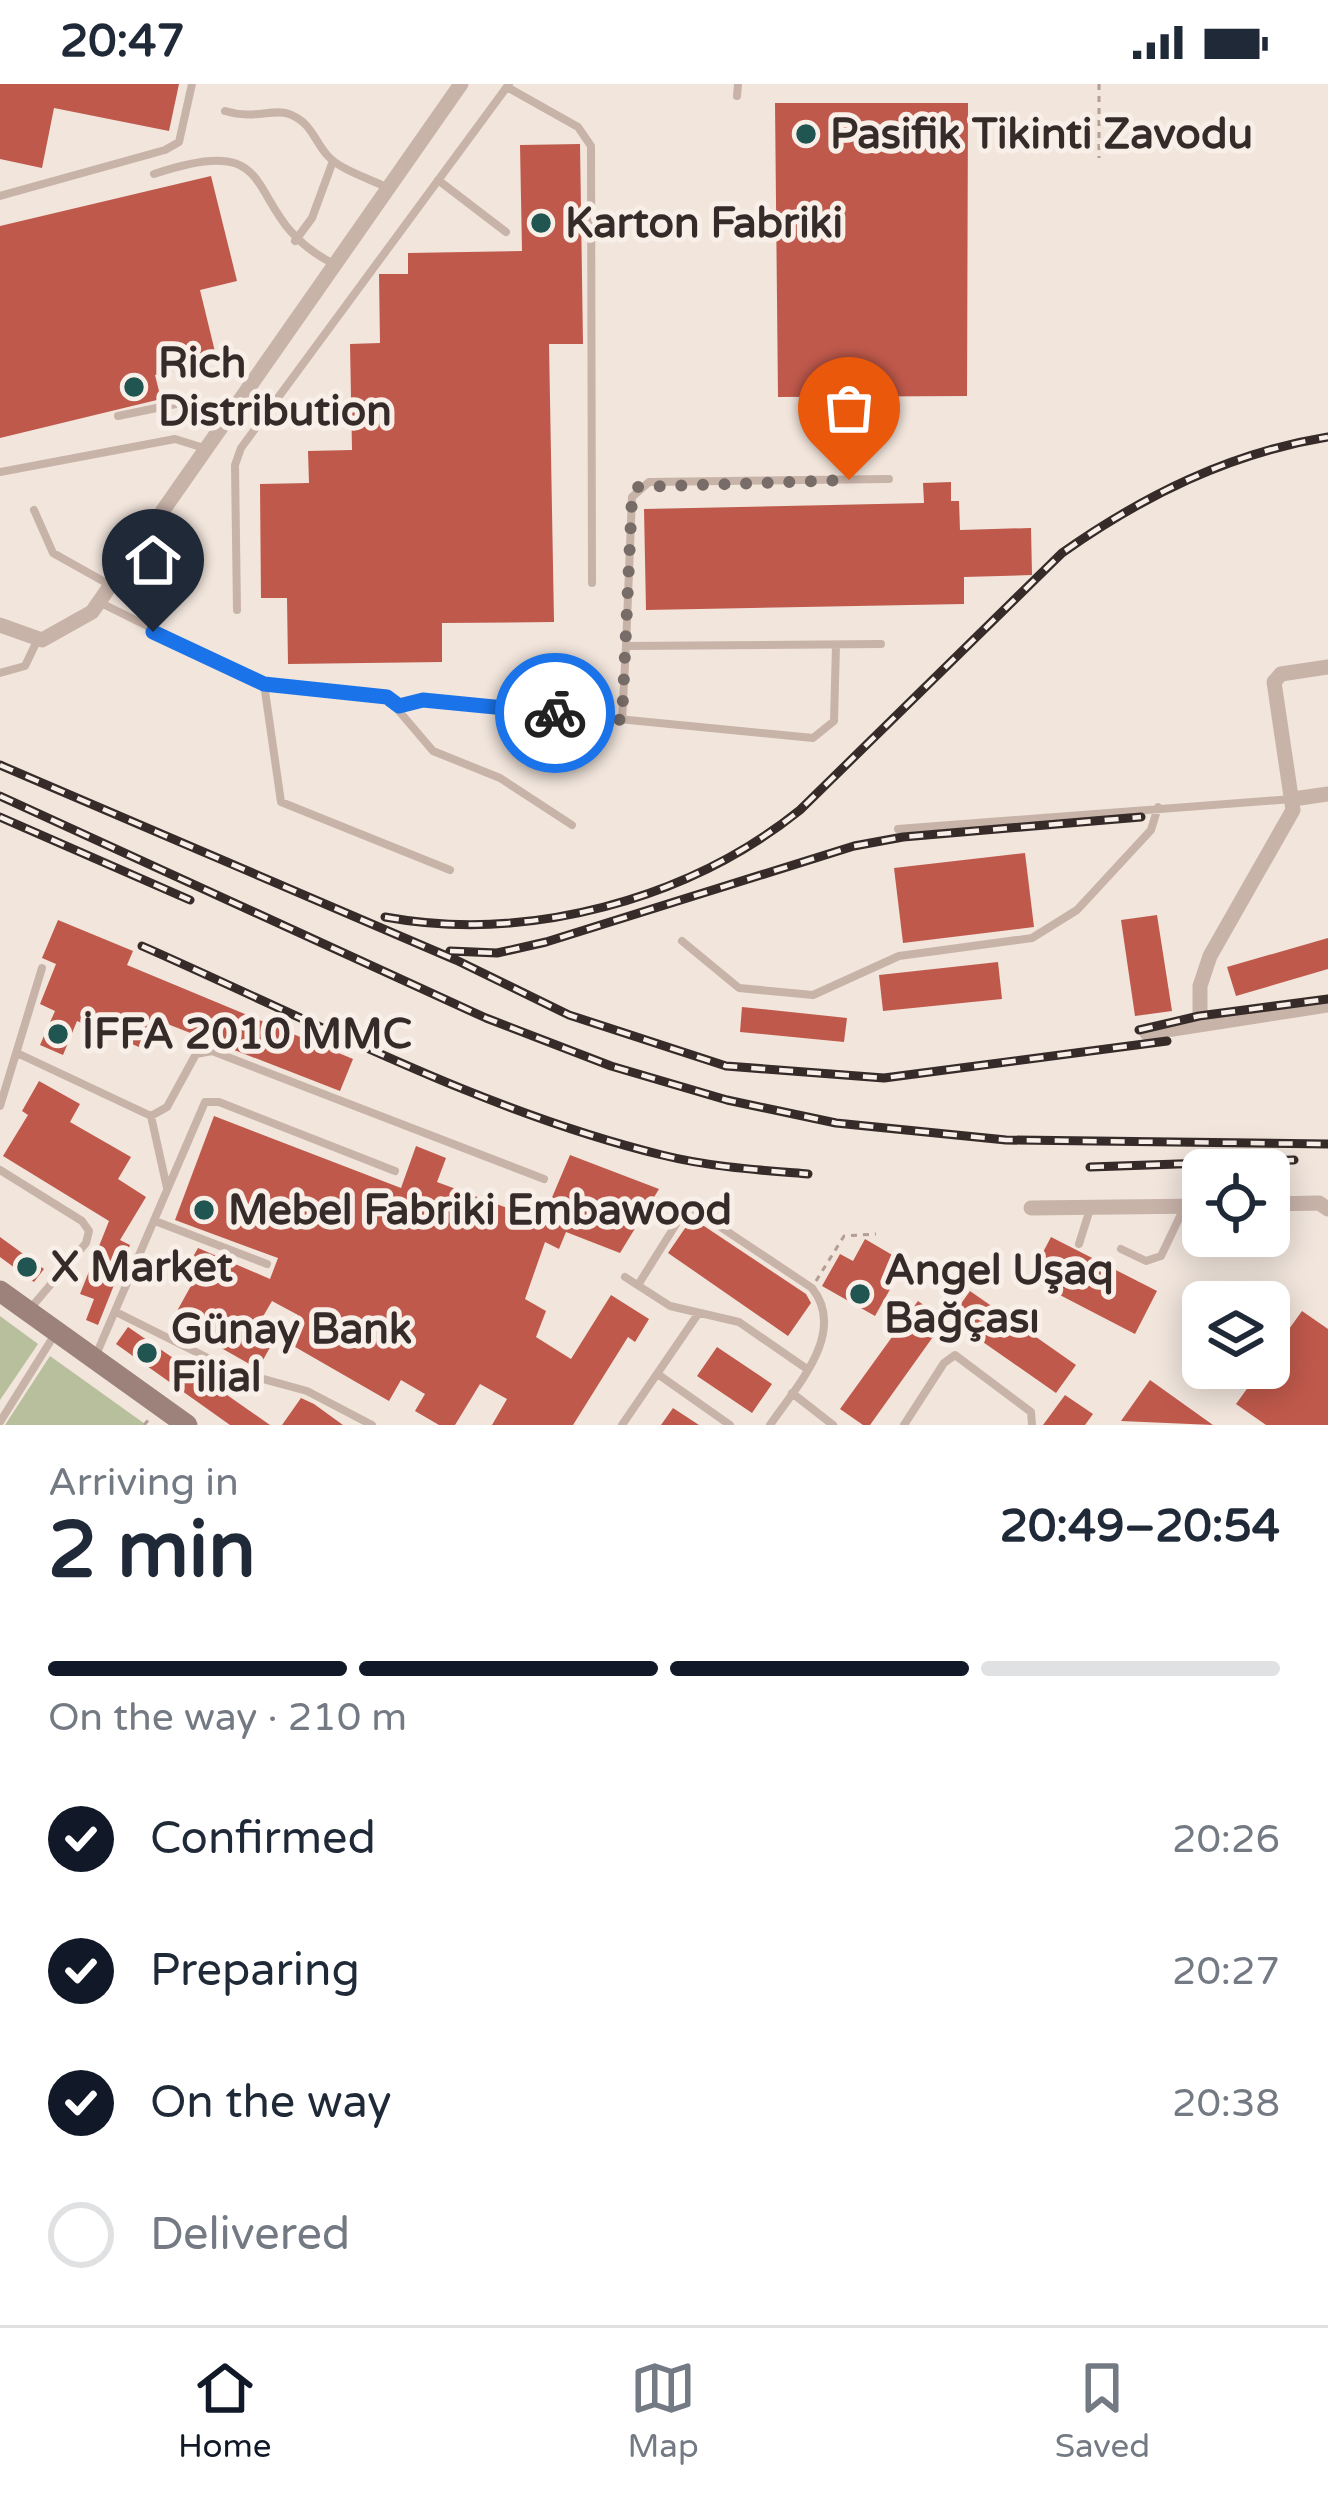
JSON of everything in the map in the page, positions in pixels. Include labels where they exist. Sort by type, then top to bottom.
[{"type":"main road","points":[[0,1291],[187,1425]]},
{"type":"street","points":[[0,625],[37,641],[85,617],[100,602],[461,84]]},
{"type":"street","points":[[1200,1022],[1203,971],[1286,829],[1293,799],[1274,682],[1288,672],[1328,668]]},
{"type":"street","points":[[1293,799],[1328,794]]},
{"type":"street","points":[[1147,1033],[1328,1006]]},
{"type":"street","points":[[1290,1204],[1325,1205]]},
{"type":"street","points":[[1031,1208],[1182,1206]]},
{"type":"lane","points":[[0,196],[166,150],[179,142],[193,84]]},
{"type":"lane","points":[[737,96],[738,84]]},
{"type":"lane","points":[[237,610],[235,465],[241,448],[508,85],[578,128],[591,146],[592,583]]},
{"type":"lane","points":[[225,111],[249,119],[283,111],[294,115],[309,125],[333,160],[387,188]]},
{"type":"lane","points":[[154,174],[199,159],[241,164],[257,178],[295,241],[334,264]]},
{"type":"lane","points":[[295,241],[312,218],[333,160]]},
{"type":"lane","points":[[438,180],[506,232]]},
{"type":"lane","points":[[118,416],[195,400],[229,416]]},
{"type":"lane","points":[[0,472],[175,439],[206,449]]},
{"type":"lane","points":[[622,720],[632,497],[638,487],[889,479]]},
{"type":"lane","points":[[34,510],[53,553],[112,585]]},
{"type":"lane","points":[[100,602],[264,684],[387,697],[433,751],[500,778],[572,825]]},
{"type":"lane","points":[[0,673],[25,666],[37,641]]},
{"type":"lane","points":[[626,646],[881,644]]},
{"type":"lane","points":[[399,706],[423,700],[813,738],[834,721],[836,645]]},
{"type":"lane","points":[[264,684],[281,802],[450,870]]},
{"type":"lane","points":[[898,829],[1293,799]]},
{"type":"lane","points":[[682,941],[739,988],[813,995],[899,956],[1032,938],[1078,910],[1151,830],[1158,807]]},
{"type":"lane","points":[[0,1106],[42,968]]},
{"type":"lane","points":[[152,1116],[167,1107],[196,1054],[212,1051],[544,1178]]},
{"type":"lane","points":[[17,1053],[152,1116]]},
{"type":"lane","points":[[94,1360],[201,1108],[212,1101],[395,1171]]},
{"type":"lane","points":[[152,1116],[160,1172],[168,1190]]},
{"type":"lane","points":[[0,1170],[82,1221],[89,1231],[86,1243],[28,1311]]},
{"type":"lane","points":[[638,1286],[683,1213],[692,1208],[812,1288],[824,1337],[770,1425]]},
{"type":"lane","points":[[1078,1244],[1090,1208]]},
{"type":"lane","points":[[1121,1249],[1146,1261],[1161,1256],[1182,1212]]},
{"type":"lane","points":[[155,1221],[267,1264]]},
{"type":"lane","points":[[625,1276],[670,1306],[739,1322],[807,1369]]},
{"type":"lane","points":[[116,1312],[234,1371],[307,1391],[372,1425]]},
{"type":"lane","points":[[622,1425],[698,1314]]},
{"type":"lane","points":[[0,1422],[56,1333]]},
{"type":"lane","points":[[904,1425],[955,1355],[1031,1412],[1032,1425]]},
{"type":"lane","points":[[659,1375],[730,1425]]},
{"type":"lane","points":[[792,1393],[833,1425]]},
{"type":"path","points":[[1099,84],[1099,158]]},
{"type":"path","points":[[812,1288],[844,1236],[876,1234]]},
{"type":"green space","points":[[0,1316],[38,1344],[0,1400]]},
{"type":"green space","points":[[50,1356],[145,1424],[147,1425],[5,1425]]},
{"type":"building","points":[[0,84],[179,84],[169,131],[54,108],[42,168],[0,159]]},
{"type":"building","points":[[775,103],[968,103],[967,396],[778,397]]},
{"type":"building","points":[[580,144],[583,344],[549,344],[554,622],[442,623],[442,662],[288,664],[287,598],[261,598],[260,484],[309,483],[308,451],[352,450],[350,344],[380,343],[379,274],[408,274],[408,253],[522,251],[520,145]]},
{"type":"building","points":[[211,176],[237,281],[200,290],[217,360],[155,375],[161,399],[0,438],[0,226]]},
{"type":"building","points":[[951,482],[951,501],[959,501],[960,530],[1031,528],[1032,575],[964,577],[964,604],[646,610],[644,509],[924,503],[923,483]]},
{"type":"building","points":[[1025,853],[1034,927],[903,943],[894,868]]},
{"type":"building","points":[[1157,915],[1172,1011],[1135,1016],[1121,920]]},
{"type":"building","points":[[58,920],[133,951],[127,965],[353,1059],[340,1091],[152,1018],[139,1047],[77,1021],[63,1055],[40,1045],[55,1011],[40,1004],[56,964],[42,958]]},
{"type":"building","points":[[1328,938],[1328,969],[1236,996],[1227,967]]},
{"type":"building","points":[[998,962],[1002,999],[883,1011],[879,975]]},
{"type":"building","points":[[742,1007],[847,1018],[844,1042],[740,1032]]},
{"type":"building","points":[[39,1081],[80,1104],[70,1122],[131,1157],[118,1179],[146,1197],[120,1240],[130,1245],[98,1325],[86,1320],[94,1299],[80,1294],[109,1221],[3,1156],[28,1115],[22,1111]]},
{"type":"building","points":[[214,1116],[401,1188],[416,1146],[446,1158],[437,1182],[542,1221],[570,1155],[659,1189],[620,1253],[566,1232],[559,1249],[545,1242],[525,1299],[546,1311],[536,1337],[571,1359],[611,1295],[649,1319],[635,1342],[628,1337],[573,1425],[492,1425],[507,1399],[480,1384],[455,1425],[439,1425],[415,1411],[425,1394],[401,1380],[389,1401],[283,1340],[298,1315],[272,1301],[254,1332],[273,1342],[258,1369],[172,1320],[192,1284],[181,1278],[198,1248],[270,1279],[278,1258],[175,1220]]},
{"type":"building","points":[[692,1218],[806,1294],[811,1303],[788,1336],[668,1253]]},
{"type":"building","points":[[0,1237],[44,1269],[34,1282],[0,1257]]},
{"type":"building","points":[[1051,1237],[1157,1291],[1135,1334],[1029,1279]]},
{"type":"building","points":[[865,1239],[894,1256],[882,1278],[893,1284],[875,1316],[822,1286],[840,1254],[853,1261]]},
{"type":"building","points":[[970,1291],[1076,1365],[1056,1393],[950,1319]]},
{"type":"building","points":[[918,1301],[945,1320],[870,1425],[863,1425],[840,1409]]},
{"type":"building","points":[[1302,1311],[1328,1329],[1328,1425],[1266,1425],[1236,1404],[1247,1389],[1290,1389],[1290,1328]]},
{"type":"building","points":[[128,1327],[270,1425],[230,1425],[116,1344]]},
{"type":"building","points":[[717,1347],[772,1384],[752,1413],[697,1376]]},
{"type":"building","points":[[1150,1380],[1213,1425],[1121,1421]]},
{"type":"building","points":[[1065,1395],[1093,1414],[1085,1425],[1043,1425]]},
{"type":"building","points":[[301,1398],[314,1404],[343,1425],[282,1425]]},
{"type":"building","points":[[673,1408],[699,1425],[661,1425]]},
{"type":"railway","points":[[385,917],[439,924],[549,918],[604,907],[708,868],[756,842],[800,810],[1062,553],[1188,480],[1256,454],[1328,437]]},
{"type":"railway","points":[[0,765],[456,960],[569,1015],[726,1066],[884,1078],[1167,1041]]},
{"type":"railway","points":[[0,796],[486,1018],[611,1066],[727,1100],[836,1123],[1006,1140],[1328,1144]]},
{"type":"railway","points":[[0,817],[190,900]]},
{"type":"railway","points":[[450,951],[497,953],[546,942],[854,846],[903,837],[1141,817]]},
{"type":"railway","points":[[142,946],[398,1062],[529,1114],[680,1159],[808,1174]]},
{"type":"railway","points":[[1139,1030],[1199,1016],[1328,999]]},
{"type":"railway","points":[[1090,1167],[1294,1160]]},
{"type":"way so far","points":[[555,713],[622,720],[632,497],[638,487],[649,482],[849,480]]},
{"type":"place","name":"Pasifik Tikinti Zavodu","points":[[806,134]]},
{"type":"place","name":"Karton Fabriki","points":[[541,223]]},
{"type":"place","name":"Rich Distribution","points":[[134,387]]},
{"type":"place","name":"İFFA 2010 MMC","points":[[58,1034]]},
{"type":"place","name":"Mebel Fabriki Embawood","points":[[204,1210]]},
{"type":"place","name":"X Market","points":[[27,1267]]},
{"type":"place","name":"Angel Uşaq Bağçası","points":[[860,1294]]},
{"type":"place","name":"Günay Bank Filial","points":[[147,1353]]},
{"type":"route","points":[[153,632],[264,684],[387,697],[399,706],[423,700],[555,713]]}]
